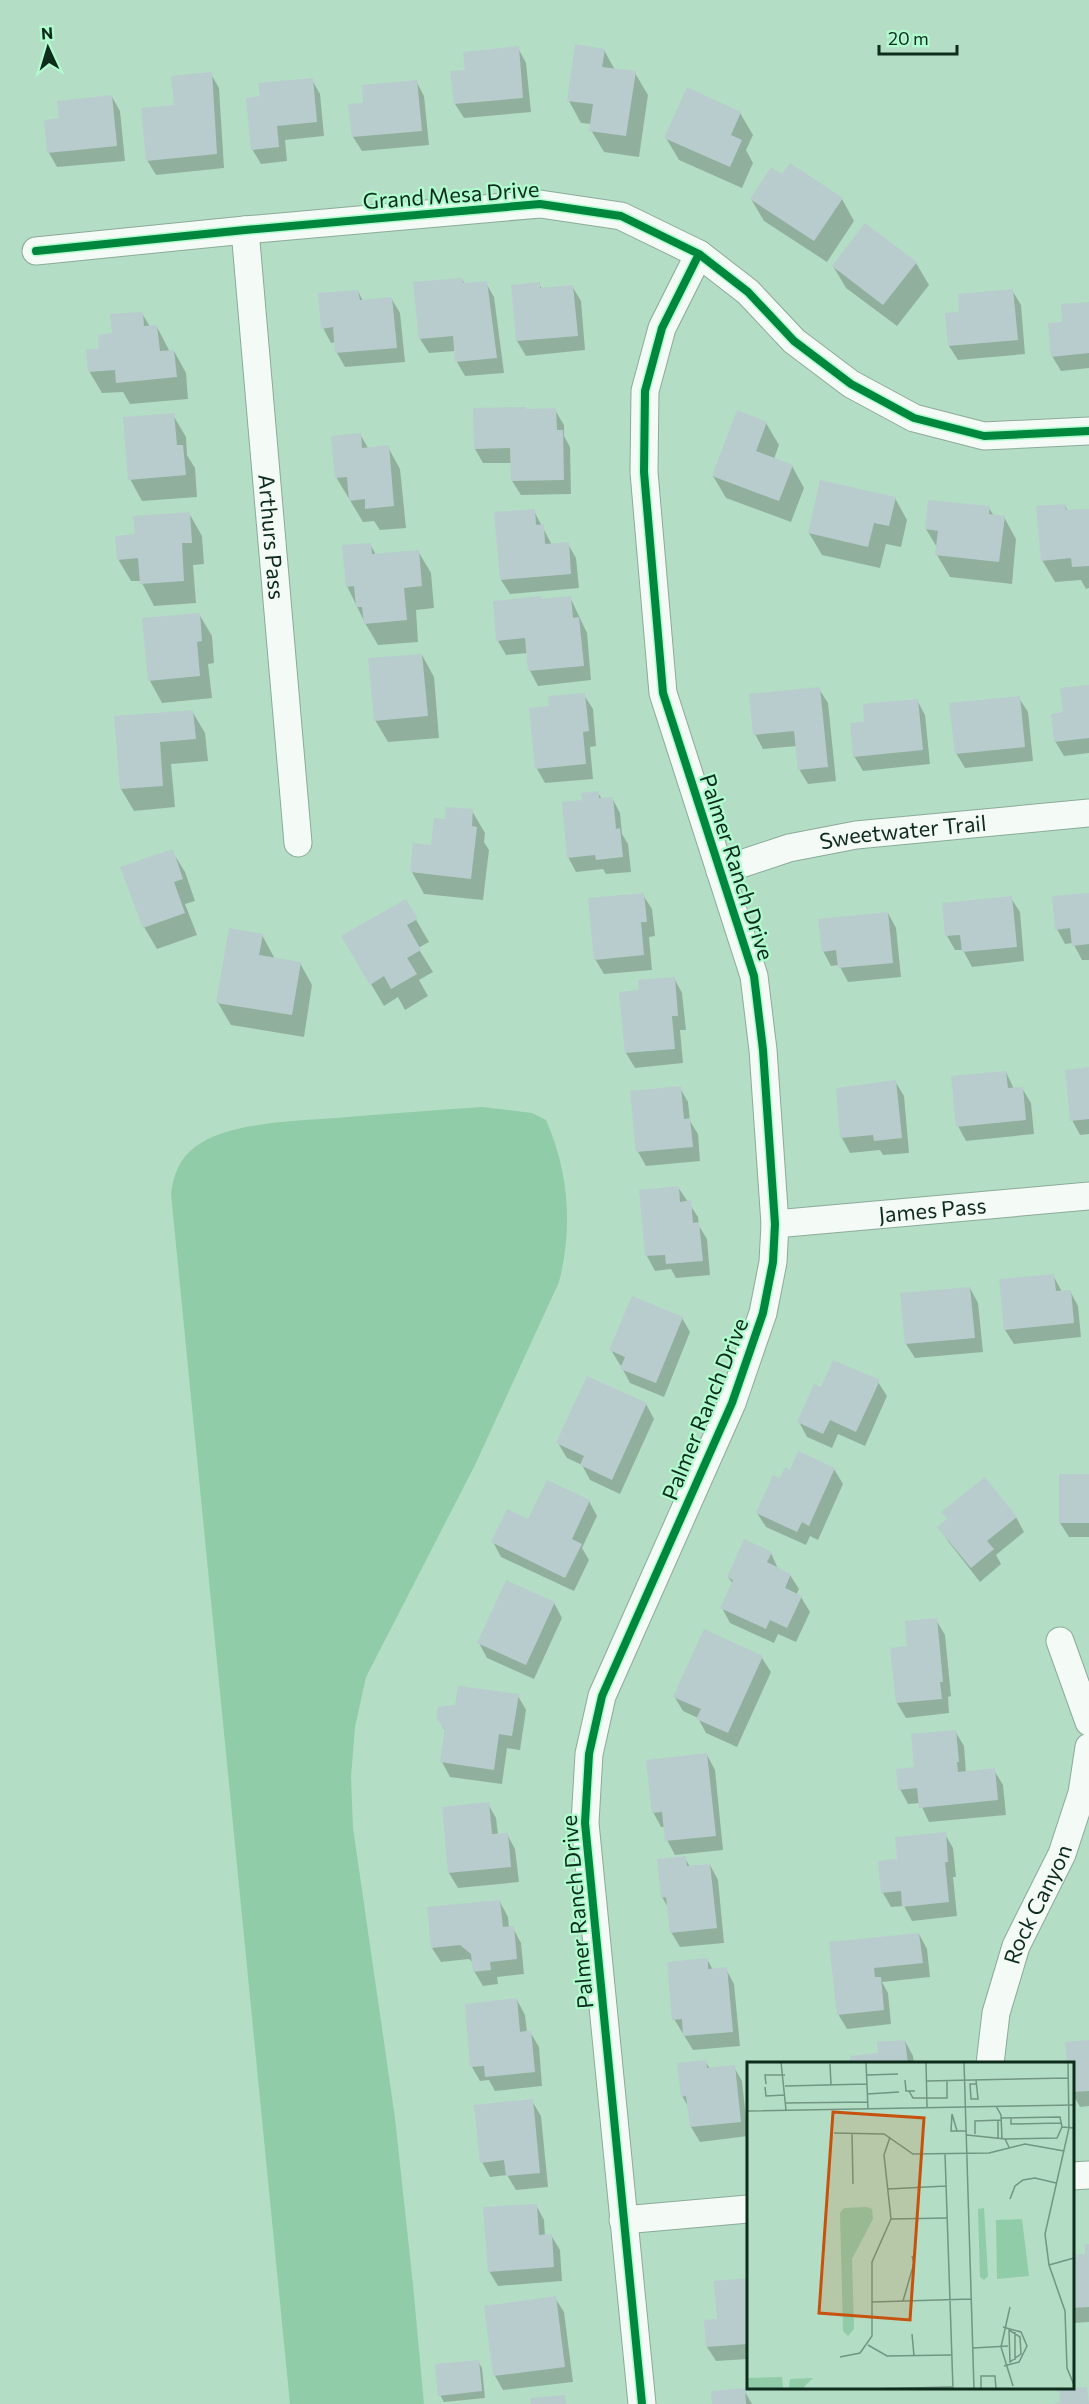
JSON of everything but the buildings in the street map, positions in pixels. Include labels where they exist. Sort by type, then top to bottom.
[{"type":"street","name":"Grand Mesa Drive","points":[[36,251],[540,204],[621,216],[699,254],[748,292],[794,341],[851,384],[915,418],[984,436],[1089,431]]},
{"type":"street","name":"Arthurs Pass","points":[[244,230],[298,843]]},
{"type":"street","name":"Palmer Ranch Drive","points":[[642,2404],[585,1823],[589,1754],[602,1696],[732,1403],[763,1313],[773,1262],[775,1224],[763,1050],[754,976],[663,693],[644,471],[645,391],[662,328],[699,254]]},
{"type":"street","name":"Sweetwater Trail","points":[[720,871],[789,848],[856,835],[1089,813]]},
{"type":"street","name":"James Pass","points":[[775,1224],[1089,1196]]},
{"type":"street","points":[[1060,1641],[1089,1722]]},
{"type":"street","name":"Rock Canyon","points":[[990,2062],[996,2013],[1016,1946],[1062,1854],[1082,1793],[1089,1747]]},
{"type":"street","points":[[1074,2176],[1089,2175]]},
{"type":"street","points":[[623,2220],[747,2209]]},
{"type":"shaded area","points":[[482,1107],[532,1113],[546,1120],[560,1160],[566,1200],[566,1241],[559,1282],[475,1465],[366,1677],[355,1727],[351,1777],[353,1828],[395,2118],[424,2404],[290,2404],[172,1187],[181,1162],[190,1151],[225,1132],[283,1122]]},
{"type":"cycle path","points":[[36,251],[540,204],[621,216],[699,254],[748,292],[794,341],[851,384],[914,418],[984,436],[1089,431]]},
{"type":"cycle path","points":[[642,2404],[585,1823],[589,1754],[602,1696],[732,1403],[763,1313],[773,1262],[775,1224],[763,1050],[754,976],[663,693],[644,472],[645,391],[662,328],[699,254]]}]
